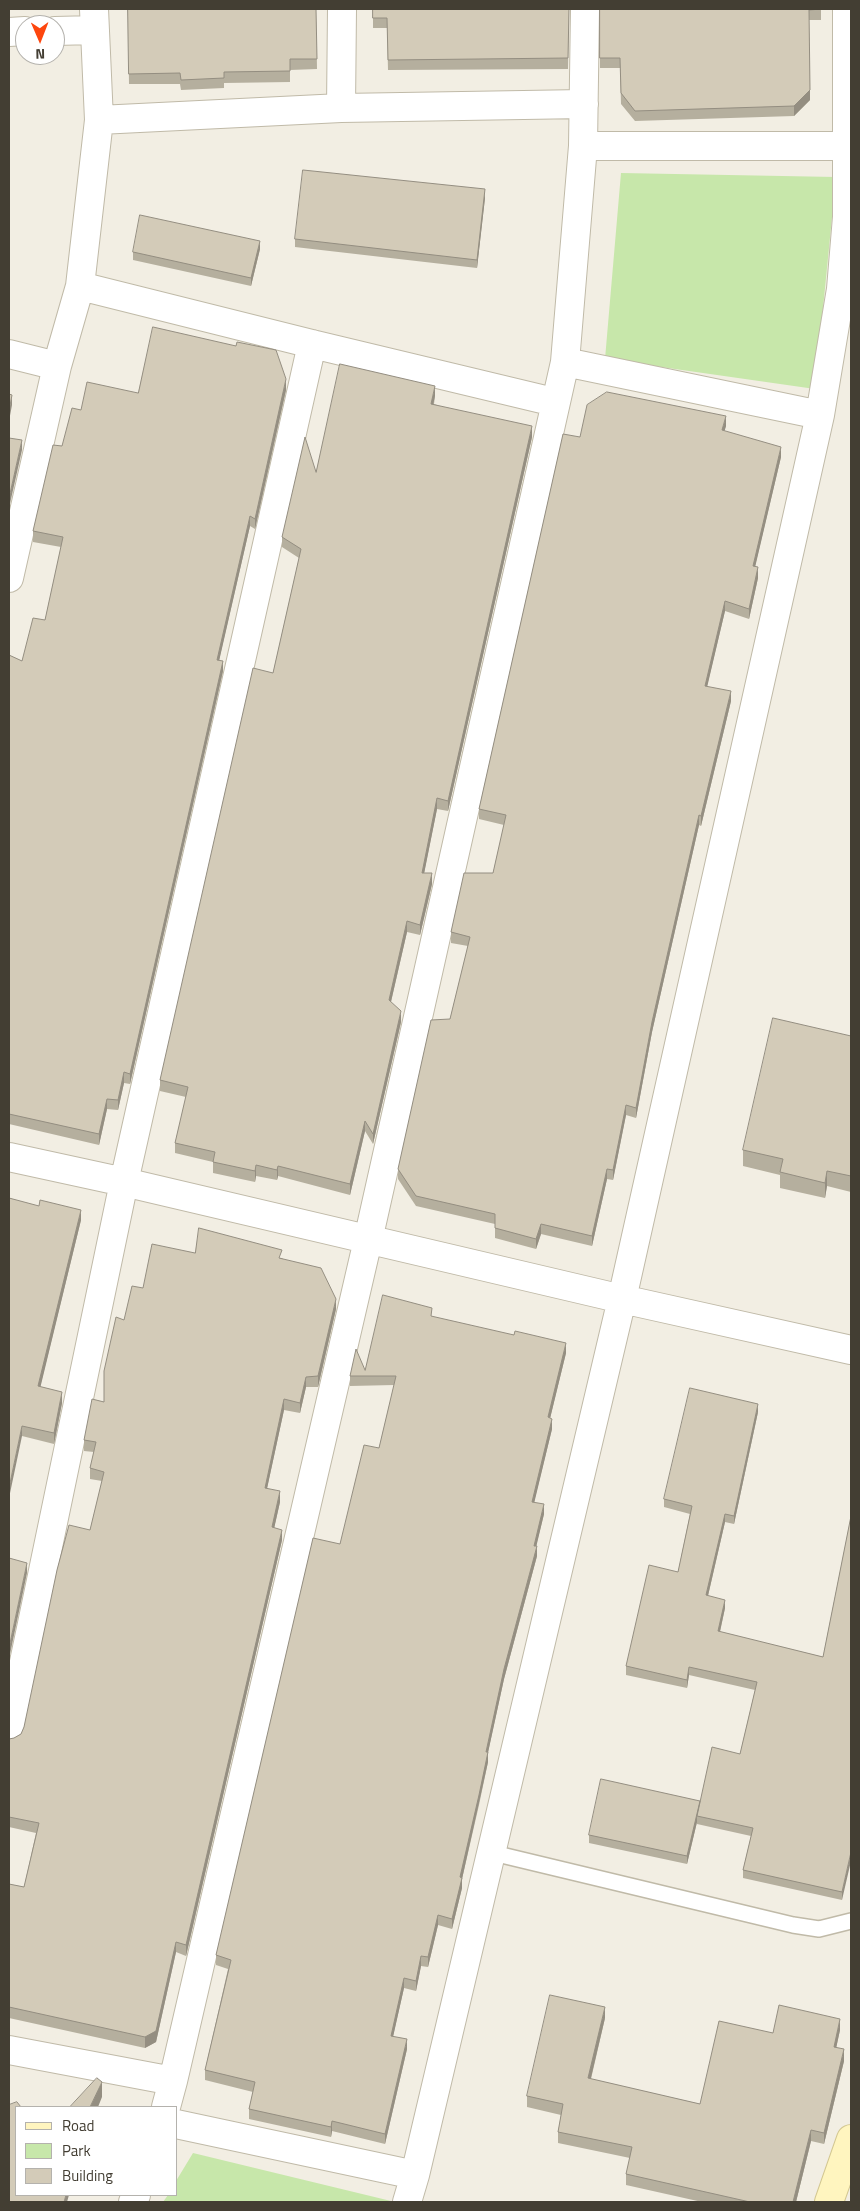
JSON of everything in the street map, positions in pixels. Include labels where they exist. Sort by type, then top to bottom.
[{"type":"main road","points":[[830,2202],[851,2139]]},
{"type":"street","points":[[340,108],[342,9]]},
{"type":"street","points":[[166,2106],[368,1240],[509,615],[554,402],[565,362],[583,146],[585,9]]},
{"type":"street","points":[[407,2202],[493,1853],[622,1299],[820,415],[846,289],[847,9]]},
{"type":"street","points":[[9,578],[57,366],[80,286],[99,120],[94,20],[65,28]]},
{"type":"street","points":[[99,120],[340,108],[584,104]]},
{"type":"street","points":[[583,146],[848,146]]},
{"type":"street","points":[[80,286],[554,402]]},
{"type":"street","points":[[9,1734],[124,1182],[312,344]]},
{"type":"street","points":[[9,354],[57,366]]},
{"type":"street","points":[[565,362],[820,415]]},
{"type":"street","points":[[9,1157],[851,1350]]},
{"type":"street","points":[[9,2050],[173,2081]]},
{"type":"street","points":[[178,2124],[415,2175]]},
{"type":"lane","points":[[493,1853],[793,1925],[819,1928],[851,1921]]},
{"type":"green space","points":[[621,173],[836,177],[815,389],[605,359]]},
{"type":"green space","points":[[193,2153],[391,2201],[163,2202],[167,2196],[178,2196],[178,2178]]},
{"type":"building","points":[[128,9],[316,9],[317,59],[290,59],[290,71],[224,72],[224,78],[181,80],[180,73],[129,74]]},
{"type":"building","points":[[373,9],[569,9],[568,58],[388,60],[387,18],[373,18]]},
{"type":"building","points":[[600,9],[821,9],[809,10],[810,90],[794,106],[635,111],[621,93],[620,58],[600,58]]},
{"type":"building","points":[[303,170],[485,189],[477,260],[295,239]]},
{"type":"building","points":[[140,215],[260,241],[251,278],[133,252]]},
{"type":"building","points":[[153,327],[236,346],[237,342],[276,350],[286,379],[255,519],[250,516],[217,660],[223,661],[130,1074],[124,1072],[118,1100],[107,1099],[99,1134],[9,1114],[9,655],[22,661],[33,618],[45,620],[63,537],[33,531],[53,445],[62,446],[72,408],[81,410],[87,382],[138,393]]},
{"type":"building","points":[[340,364],[435,386],[431,404],[532,426],[448,801],[437,798],[422,873],[432,873],[420,925],[407,921],[389,1000],[401,1011],[373,1134],[365,1121],[350,1184],[278,1166],[277,1170],[256,1165],[255,1171],[213,1162],[215,1152],[175,1143],[188,1087],[160,1080],[253,668],[273,673],[301,549],[282,537],[305,437],[316,472]]},
{"type":"building","points":[[607,392],[726,416],[722,430],[781,447],[753,566],[758,567],[749,609],[725,601],[705,686],[731,691],[701,816],[699,815],[652,1022],[636,1108],[626,1105],[613,1170],[607,1169],[592,1236],[541,1224],[536,1239],[495,1228],[495,1214],[416,1196],[398,1169],[431,1020],[450,1019],[470,937],[451,932],[464,873],[493,873],[506,815],[479,809],[563,434],[580,437],[587,405]]},
{"type":"building","points":[[9,394],[12,395],[9,411]]},
{"type":"building","points":[[9,438],[22,440],[9,498]]},
{"type":"building","points":[[773,1018],[851,1036],[851,1176],[827,1171],[825,1183],[780,1172],[783,1159],[743,1150]]},
{"type":"building","points":[[9,1198],[39,1206],[40,1200],[81,1210],[38,1386],[62,1392],[54,1433],[22,1426],[9,1488]]},
{"type":"building","points":[[199,1228],[282,1250],[279,1258],[321,1268],[336,1299],[318,1376],[306,1377],[300,1403],[284,1399],[265,1488],[280,1491],[272,1527],[282,1530],[186,1945],[176,1942],[156,2031],[145,2037],[9,2007],[9,1884],[24,1887],[39,1823],[9,1817],[9,1739],[21,1734],[24,1727],[57,1570],[69,1525],[90,1530],[104,1472],[90,1468],[96,1442],[84,1440],[92,1399],[104,1402],[104,1371],[116,1317],[124,1320],[132,1286],[143,1288],[152,1244],[195,1253]]},
{"type":"building","points":[[383,1295],[432,1308],[431,1316],[514,1335],[515,1331],[566,1343],[548,1417],[552,1419],[532,1502],[544,1504],[534,1546],[537,1546],[504,1669],[486,1752],[488,1752],[479,1795],[460,1877],[462,1878],[452,1919],[438,1915],[428,1957],[421,1956],[416,1981],[404,1978],[391,2036],[407,2039],[385,2134],[332,2121],[331,2127],[249,2109],[255,2082],[205,2070],[231,1960],[216,1955],[313,1538],[340,1544],[364,1445],[379,1448],[396,1376],[350,1376],[356,1349],[365,1370]]},
{"type":"building","points":[[690,1388],[758,1404],[734,1516],[725,1514],[706,1595],[725,1600],[718,1631],[823,1657],[851,1516],[851,1852],[842,1892],[743,1870],[753,1828],[697,1816],[712,1747],[740,1754],[757,1682],[689,1667],[687,1680],[626,1666],[649,1565],[678,1572],[692,1506],[664,1499]]},
{"type":"building","points":[[9,1558],[27,1563],[9,1648]]},
{"type":"building","points":[[601,1779],[700,1801],[687,1856],[589,1835]]},
{"type":"building","points":[[550,1995],[605,2007],[588,2078],[700,2104],[719,2021],[773,2033],[779,2005],[840,2019],[834,2047],[844,2049],[824,2133],[811,2130],[793,2202],[750,2202],[626,2174],[632,2147],[558,2132],[563,2104],[527,2096]]},
{"type":"building","points":[[97,2078],[102,2082],[90,2106],[71,2106]]},
{"type":"building","points":[[17,2102],[20,2106],[15,2106],[15,2196],[66,2196],[64,2202],[9,2202],[9,2105]]}]
